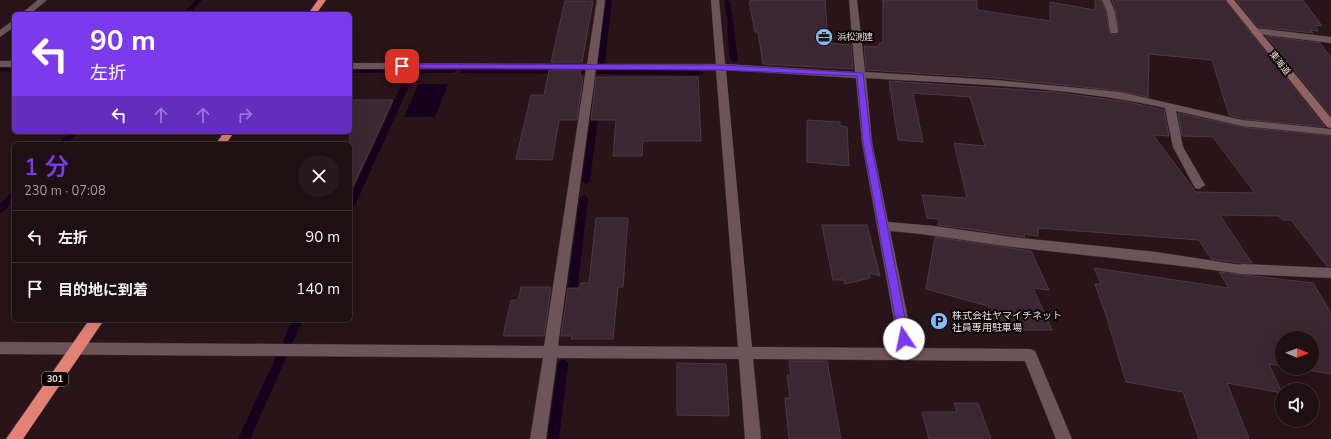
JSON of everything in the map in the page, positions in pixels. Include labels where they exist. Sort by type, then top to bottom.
[{"type":"highway","points":[[313,12],[322,0]]},
{"type":"highway","name":"301","points":[[14,439],[96,322]]},
{"type":"main road","name":"東海道","points":[[1230,0],[1331,125]]},
{"type":"street","points":[[28,12],[43,0]]},
{"type":"street","points":[[538,439],[601,0]]},
{"type":"street","points":[[715,0],[752,439]]},
{"type":"street","points":[[853,0],[867,142],[908,354]]},
{"type":"street","points":[[1106,0],[1112,17],[1114,31]]},
{"type":"street","points":[[0,34],[12,25]]},
{"type":"street","points":[[1254,31],[1331,40]]},
{"type":"street","points":[[0,64],[12,64]]},
{"type":"street","points":[[352,66],[721,67],[996,83],[1109,94],[1259,126],[1331,132]]},
{"type":"street","points":[[1170,106],[1178,146],[1200,185]]},
{"type":"street","points":[[883,226],[934,230],[1012,242],[1156,257],[1242,269],[1331,274]]},
{"type":"street","points":[[0,348],[1030,355],[1064,439]]},
{"type":"shaded area","points":[[419,84],[448,84],[435,117],[404,117]]},
{"type":"building","points":[[825,0],[828,43],[851,45],[853,69],[763,64],[758,32],[755,32],[749,1]]},
{"type":"building","points":[[883,0],[977,0],[977,10],[1050,21],[1050,2],[1095,10],[1095,0],[1101,0],[1106,12],[1109,31],[1111,34],[1117,34],[1119,31],[1116,12],[1112,0],[1225,0],[1325,127],[1242,119],[1229,115],[1212,60],[1149,54],[1148,97],[1120,91],[996,78],[866,70],[864,46],[879,47],[879,43],[883,43]]},
{"type":"building","points":[[1236,0],[1303,0],[1322,26],[1315,25],[1318,31],[1310,30],[1313,33],[1258,27]]},
{"type":"building","points":[[565,1],[593,1],[582,62],[551,62]]},
{"type":"building","points":[[1266,36],[1320,43],[1331,58],[1331,116]]},
{"type":"building","points":[[549,70],[581,70],[580,77],[583,77],[577,120],[559,120],[552,160],[516,159],[531,95],[544,95]]},
{"type":"building","points":[[596,77],[698,77],[701,141],[643,141],[642,156],[613,156],[616,120],[591,120]]},
{"type":"building","points":[[889,81],[1054,92],[1128,102],[1164,110],[1169,136],[1153,135],[1196,192],[1255,193],[1213,137],[1182,136],[1178,113],[1242,127],[1331,136],[1331,266],[1327,266],[1291,220],[1282,220],[1279,216],[1220,215],[1252,263],[1211,259],[1199,240],[1038,228],[1038,236],[1024,234],[1025,237],[938,225],[939,219],[927,218],[922,195],[967,198],[954,143],[985,146],[970,97],[913,93],[923,142],[898,140]]},
{"type":"building","points":[[352,100],[393,100],[352,189],[352,142],[350,142],[350,134],[352,134]]},
{"type":"building","points":[[807,120],[840,122],[840,126],[847,127],[849,166],[807,162]]},
{"type":"building","points":[[596,218],[628,218],[623,287],[618,287],[613,339],[571,339],[572,336],[561,336],[568,288],[580,288],[581,283],[589,283]]},
{"type":"building","points":[[822,225],[867,225],[880,276],[869,273],[870,278],[845,284],[844,280],[833,280]]},
{"type":"building","points":[[935,237],[1031,251],[1049,290],[1033,288],[1052,330],[997,330],[988,306],[926,289]]},
{"type":"building","points":[[1094,268],[1229,288],[1219,272],[1313,283],[1331,313],[1331,374],[1319,372],[1319,331],[1275,331],[1275,365],[1269,364],[1278,383],[1275,383],[1275,392],[1227,383],[1249,439],[1199,439],[1183,392],[1126,382],[1095,284],[1101,284]]},
{"type":"building","points":[[521,287],[551,287],[544,336],[503,336],[511,300],[518,300]]},
{"type":"building","points":[[789,361],[827,361],[841,439],[789,439],[785,398],[790,398],[787,375],[791,375]]},
{"type":"building","points":[[677,363],[726,364],[729,416],[677,415]]},
{"type":"building","points":[[954,403],[978,403],[991,439],[929,439],[922,412],[957,412]]},
{"type":"waterway","points":[[188,12],[199,0]]},
{"type":"waterway","points":[[601,63],[609,0]]},
{"type":"waterway","points":[[727,2],[730,23]]},
{"type":"waterway","points":[[730,26],[734,60]]},
{"type":"waterway","points":[[0,69],[12,70]]},
{"type":"waterway","points":[[352,71],[393,71]]},
{"type":"waterway","points":[[403,71],[412,71]]},
{"type":"waterway","points":[[352,203],[412,71]]},
{"type":"waterway","points":[[412,71],[453,71]]},
{"type":"waterway","points":[[464,71],[582,72]]},
{"type":"waterway","points":[[599,72],[700,73]]},
{"type":"waterway","points":[[586,181],[594,117]]},
{"type":"waterway","points":[[64,142],[72,134]]},
{"type":"waterway","points":[[0,210],[12,197]]},
{"type":"waterway","points":[[571,300],[584,198]]},
{"type":"waterway","points":[[288,341],[297,322]]},
{"type":"waterway","points":[[244,439],[281,358]]},
{"type":"waterway","points":[[553,439],[563,364]]},
{"type":"place","name":"浜松測建","points":[[824,37]]},
{"type":"place","name":"株式会社ヤマイチネット 社員専用駐車場","points":[[939,321]]},
{"type":"route","points":[[402,66],[721,67],[860,74],[867,142],[904,339]]}]
